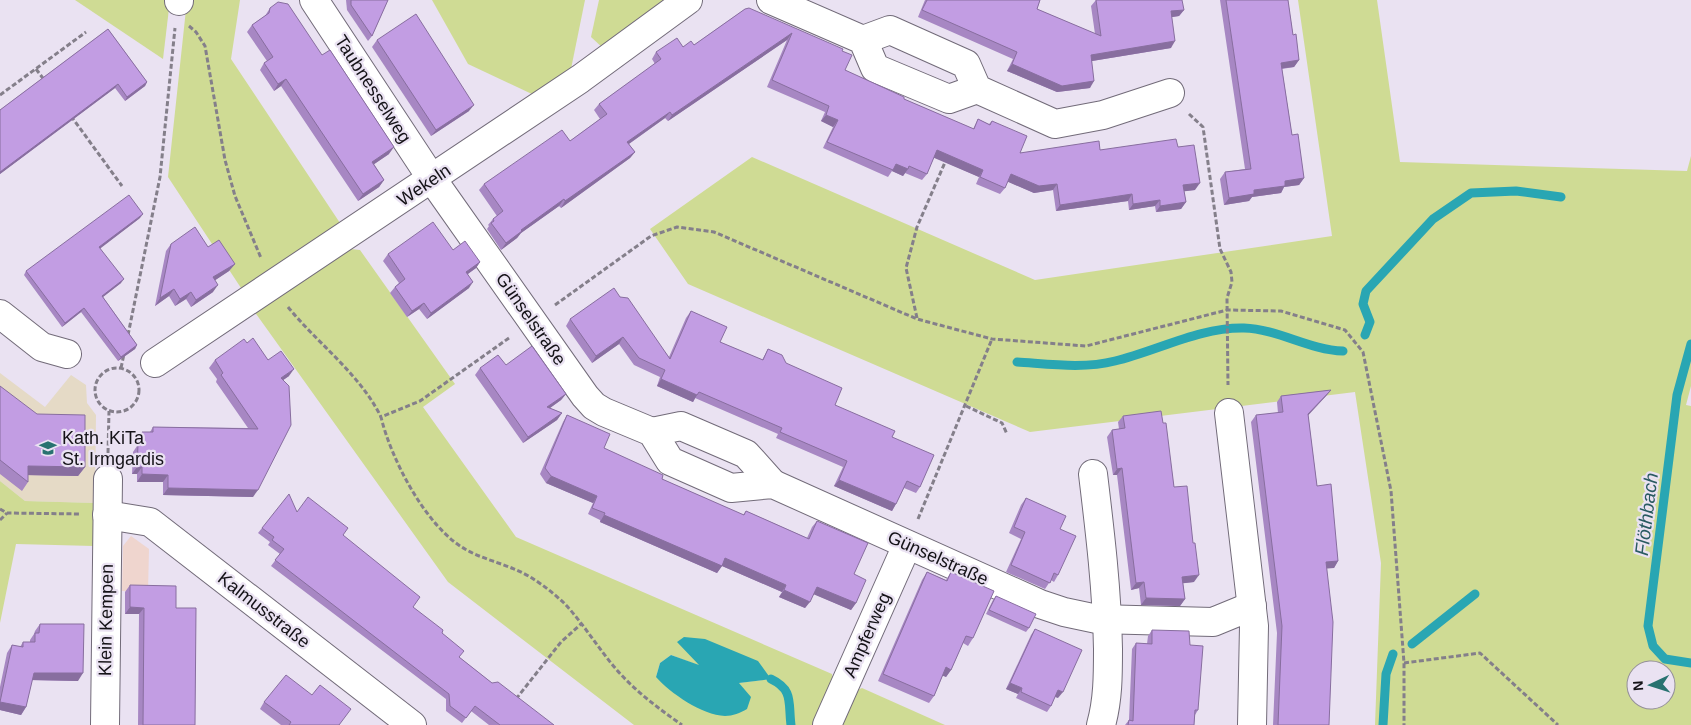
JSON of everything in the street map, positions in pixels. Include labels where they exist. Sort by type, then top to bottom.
[{"type":"street","name":"Taubnesselweg","points":[[314,0],[432,179]]},
{"type":"street","name":"Wekeln","points":[[145,370],[580,79],[688,0]]},
{"type":"street","points":[[771,0],[863,40],[875,68],[949,100],[977,89]]},
{"type":"street","points":[[863,40],[890,30],[966,64],[977,89],[1055,124],[1104,116],[1170,93]]},
{"type":"street","name":"Günselstraße","points":[[432,179],[594,406],[652,432],[670,461],[732,488],[773,484]]},
{"type":"street","points":[[0,314],[42,347],[68,354]]},
{"type":"street","points":[[1229,413],[1255,638],[1252,725]]},
{"type":"street","name":"Günselstraße","points":[[652,432],[681,426],[746,454],[773,484],[1047,606],[1081,616],[1108,620],[1213,622],[1252,606]]},
{"type":"street","points":[[1092,474],[1105,578],[1108,620],[1107,691],[1101,725]]},
{"type":"street","points":[[108,479],[108,515]]},
{"type":"street","name":"Klein Kempen","points":[[105,725],[108,515]]},
{"type":"street","name":"Kalmusstraße","points":[[108,515],[150,522],[412,725]]},
{"type":"street","name":"Ampferweg","points":[[827,725],[907,544]]},
{"type":"path","points":[[179,12],[205,46],[225,160],[235,196],[274,285],[282,300],[307,330],[355,378],[372,400],[381,417],[387,440],[399,468],[435,523],[448,537],[465,550],[516,570],[540,584],[564,603],[624,677],[645,698],[682,725]]},
{"type":"path","points":[[128,338],[160,177],[179,12]]},
{"type":"path","points":[[0,96],[86,32]]},
{"type":"path","points":[[36,69],[48,84]]},
{"type":"path","points":[[1170,93],[1203,128],[1220,249],[1231,272],[1227,310],[1229,413]]},
{"type":"path","points":[[65,108],[122,186]]},
{"type":"path","points":[[917,319],[906,268],[917,227],[947,158]]},
{"type":"path","points":[[381,417],[420,401],[651,236],[677,227],[714,232],[917,319],[992,339],[1086,346],[1227,310],[1281,311],[1345,330],[1363,352],[1391,491],[1404,663],[1404,725]]},
{"type":"path","points":[[907,544],[966,406],[992,339]]},
{"type":"path","points":[[126,347],[121,368],[108,369],[95,382],[94,389],[98,402],[109,411],[122,412],[134,404],[145,370]]},
{"type":"path","points":[[966,406],[1002,423],[1007,434]]},
{"type":"path","points":[[108,479],[109,411]]},
{"type":"path","points":[[0,509],[7,513],[108,515]]},
{"type":"path","points":[[0,520],[7,513]]},
{"type":"path","points":[[514,702],[561,642],[581,624]]},
{"type":"path","points":[[1404,663],[1480,652],[1558,725]]},
{"type":"shaded area","name":"Kath. KiTa St. Irmgardis","points":[[0,373],[45,407],[71,375],[86,385],[87,403],[96,415],[95,503],[25,501],[0,481]]},
{"type":"shaded area","points":[[131,536],[149,549],[148,592],[122,591],[123,546]]},
{"type":"green space","points":[[75,0],[170,0],[163,59]]},
{"type":"green space","points":[[187,0],[240,0],[231,59],[340,223],[251,290],[241,288],[168,177]]},
{"type":"green space","points":[[432,0],[585,0],[571,69],[534,95],[468,64]]},
{"type":"green space","points":[[599,0],[676,0],[604,49],[591,37]]},
{"type":"green space","points":[[1298,0],[1377,0],[1400,162],[1687,171],[1691,156],[1691,386],[1686,405],[1691,406],[1691,725],[1375,725],[1381,563],[1355,392],[1030,432],[688,284],[650,229],[752,157],[1035,280],[1332,236]]},
{"type":"green space","points":[[350,249],[360,250],[455,384],[423,407],[516,537],[832,674],[834,686],[817,725],[634,725],[448,582],[254,311]],"holes":[[[671,655],[700,666],[770,679],[738,683],[656,677],[660,663]]]},
{"type":"green space","points":[[0,481],[25,501],[95,503],[94,546],[16,544],[0,623]]},
{"type":"green space","points":[[862,688],[945,725],[836,725],[850,693]]},
{"type":"water","points":[[684,637],[705,639],[758,661],[771,679],[739,683],[751,697],[747,709],[725,716],[706,712],[669,690],[656,677],[660,663],[671,655],[699,665],[677,642]]},
{"type":"building","points":[[351,0],[388,0],[372,36],[351,5]]},
{"type":"building","points":[[927,0],[1040,0],[1037,9],[1101,36],[1096,0],[1182,0],[1184,10],[1171,11],[1175,41],[1091,55],[1094,81],[1062,86],[1012,64],[1017,52],[922,10]]},
{"type":"building","points":[[1226,0],[1288,0],[1293,35],[1296,34],[1299,60],[1281,63],[1292,135],[1298,134],[1304,178],[1285,181],[1285,186],[1254,190],[1254,194],[1229,198],[1225,172],[1251,169]]},
{"type":"building","points":[[278,2],[288,4],[322,55],[330,50],[394,147],[372,162],[384,180],[363,194],[286,79],[278,84],[264,63],[273,57],[252,25],[269,13],[270,8]]},
{"type":"building","points":[[749,8],[843,49],[842,51],[852,55],[845,70],[904,97],[904,99],[974,129],[978,119],[990,125],[992,121],[1027,136],[1020,153],[1099,141],[1100,150],[1176,139],[1178,147],[1194,145],[1200,183],[1183,185],[1186,202],[1160,206],[1160,200],[1133,204],[1132,194],[1060,205],[1057,184],[1039,186],[1011,174],[1005,188],[980,177],[983,170],[937,150],[927,174],[909,166],[908,169],[896,164],[893,170],[827,142],[838,120],[826,115],[829,106],[772,80],[792,33],[672,115],[670,112],[627,142],[635,152],[565,201],[564,199],[506,243],[491,223],[503,211],[484,184],[562,130],[570,141],[607,114],[599,104],[661,59],[656,52],[677,38],[683,47],[691,41],[694,45]]},
{"type":"building","points":[[416,14],[474,105],[436,130],[377,40]]},
{"type":"building","points":[[108,29],[147,82],[127,97],[118,84],[0,172],[0,110]]},
{"type":"building","points":[[129,195],[143,214],[99,247],[124,279],[102,296],[137,345],[121,357],[84,308],[65,323],[26,271]]},
{"type":"building","points":[[433,222],[453,250],[465,241],[480,262],[466,272],[473,282],[431,313],[424,303],[412,311],[395,287],[405,279],[388,254]]},
{"type":"building","points":[[195,227],[208,247],[219,240],[235,264],[213,277],[218,285],[196,300],[191,292],[180,299],[174,289],[160,298],[171,244]]},
{"type":"building","points":[[614,288],[620,297],[628,298],[670,359],[691,311],[727,327],[720,342],[763,360],[768,349],[782,355],[786,363],[842,388],[835,405],[895,431],[892,437],[934,455],[920,487],[907,481],[896,504],[839,480],[847,461],[780,432],[782,428],[699,392],[697,395],[661,379],[665,370],[639,358],[623,337],[596,356],[570,319]]},
{"type":"building","points":[[253,338],[268,360],[281,351],[294,369],[281,378],[289,386],[291,425],[258,490],[168,488],[168,475],[142,474],[142,467],[137,467],[138,445],[142,445],[142,432],[153,432],[153,427],[258,429],[221,375],[223,373],[215,360],[244,339],[247,343]]},
{"type":"building","points":[[532,346],[566,394],[547,407],[562,413],[528,437],[480,368],[498,355],[506,365]]},
{"type":"building","points":[[0,386],[37,414],[85,415],[85,467],[28,466],[28,482],[0,460]]},
{"type":"building","points":[[1331,390],[1308,414],[1317,486],[1331,484],[1338,561],[1326,562],[1333,622],[1329,725],[1278,725],[1282,626],[1256,415],[1283,412],[1281,396]]},
{"type":"building","points":[[1161,411],[1163,423],[1166,423],[1174,487],[1187,486],[1193,543],[1195,543],[1199,575],[1182,577],[1185,599],[1146,598],[1144,582],[1136,583],[1122,468],[1117,469],[1112,430],[1125,428],[1123,416]]},
{"type":"building","points":[[567,415],[610,434],[604,448],[663,475],[662,479],[744,515],[746,511],[809,539],[817,521],[868,543],[854,574],[866,580],[856,603],[817,587],[810,602],[784,590],[786,585],[725,558],[722,566],[604,515],[605,513],[592,508],[597,496],[551,476],[545,468]]},
{"type":"building","points":[[289,494],[297,512],[308,497],[348,528],[343,535],[420,597],[413,607],[443,630],[442,633],[464,651],[459,657],[492,683],[498,682],[554,725],[500,725],[475,706],[466,718],[450,706],[449,694],[275,560],[284,549],[272,540],[274,537],[262,528]]},
{"type":"building","points":[[1026,498],[1066,516],[1060,529],[1076,536],[1058,575],[1054,573],[1050,583],[1011,565],[1025,532],[1014,527]]},
{"type":"building","points":[[927,572],[947,581],[951,572],[994,591],[973,638],[966,636],[951,670],[946,667],[934,696],[883,674]]},
{"type":"building","points":[[130,585],[176,586],[176,608],[196,608],[195,725],[143,725],[144,608],[130,607]]},
{"type":"building","points":[[996,596],[1036,614],[1029,628],[989,610]]},
{"type":"building","points":[[40,624],[84,624],[83,673],[34,673],[26,707],[0,702],[12,645],[23,647],[23,642],[35,642],[35,633],[39,633]]},
{"type":"building","points":[[1035,629],[1082,650],[1063,692],[1058,690],[1051,706],[1021,692],[1022,688],[1010,683]]},
{"type":"building","points":[[1152,630],[1189,631],[1190,645],[1203,646],[1198,710],[1195,710],[1194,725],[1128,725],[1129,720],[1133,721],[1136,643],[1152,644]]},
{"type":"building","points":[[286,675],[312,695],[320,685],[351,709],[339,725],[289,725],[291,722],[264,702]]},
{"type":"waterway","points":[[1365,335],[1370,322],[1363,304],[1366,291],[1433,219],[1471,193],[1516,191],[1561,197]]},
{"type":"waterway","points":[[1017,362],[1091,365],[1131,357],[1211,331],[1244,328],[1257,329],[1318,347],[1343,351]]},
{"type":"waterway","name":"Flöthbach","points":[[1691,344],[1677,395],[1648,626],[1653,646],[1665,659],[1691,663]]},
{"type":"waterway","points":[[1412,644],[1475,594]]},
{"type":"waterway","points":[[1383,725],[1386,674],[1393,654]]},
{"type":"waterway","points":[[771,679],[778,683],[787,693],[791,725]]},
{"type":"place","name":"Kath. KiTa St. Irmgardis","points":[[48,448]]}]
